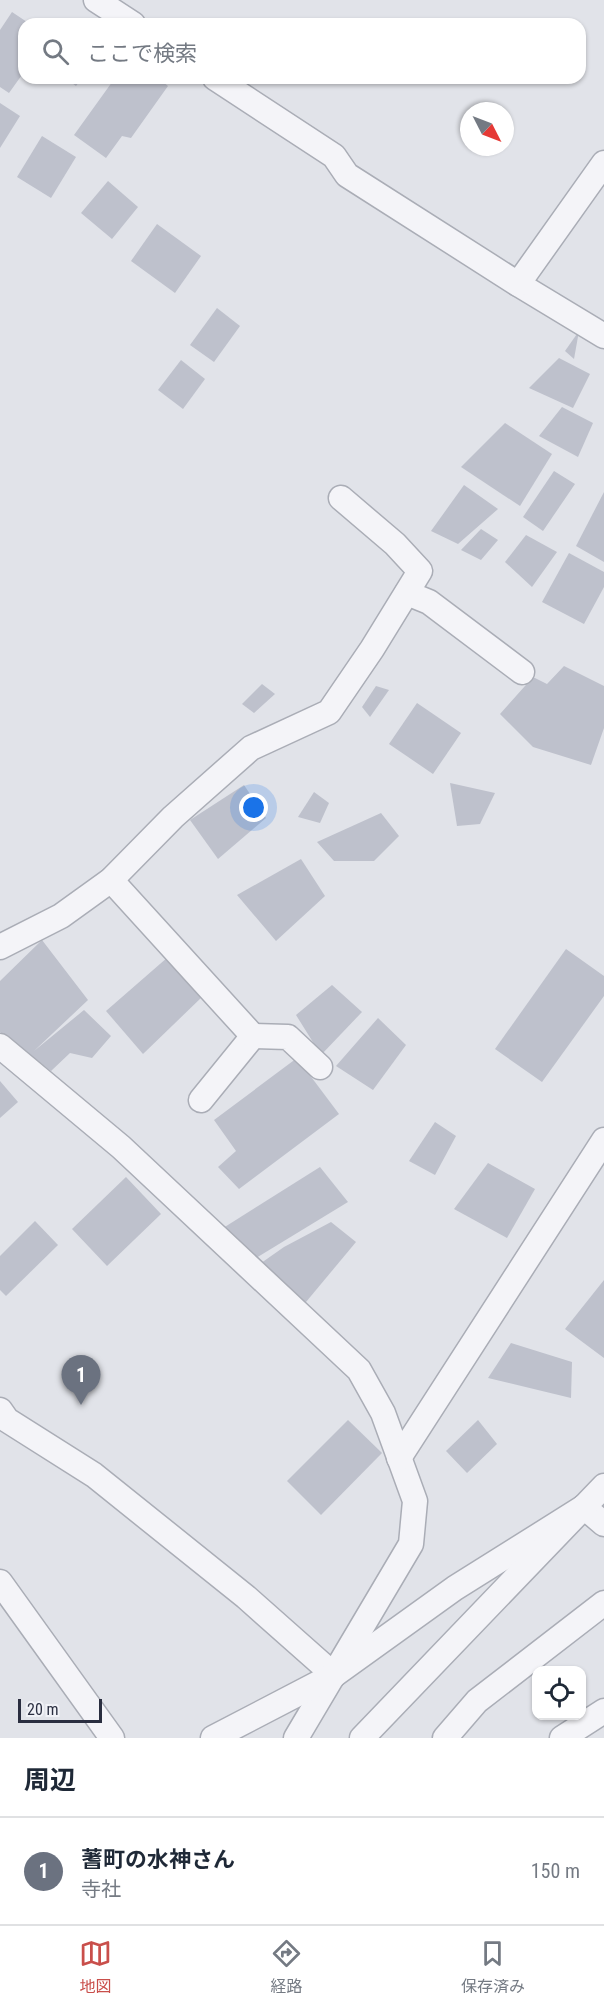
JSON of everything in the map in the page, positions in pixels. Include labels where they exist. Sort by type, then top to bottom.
[{"type":"street","points":[[96,0],[124,18]]},
{"type":"street","points":[[224,84],[334,156],[347,175],[604,336]]},
{"type":"street","points":[[518,284],[604,163]]},
{"type":"street","points":[[0,947],[60,916],[111,880],[173,817],[251,748],[328,712],[420,571],[395,544],[341,498]]},
{"type":"street","points":[[407,593],[429,602],[522,672]]},
{"type":"street","points":[[111,880],[253,1036],[288,1037],[320,1067]]},
{"type":"street","points":[[201,1100],[253,1036]]},
{"type":"street","points":[[0,1046],[121,1147],[359,1370],[383,1413],[415,1501],[411,1544],[296,1738]]},
{"type":"street","points":[[399,1458],[604,1140]]},
{"type":"street","points":[[0,1410],[7,1420],[94,1474],[246,1597],[334,1675]]},
{"type":"street","points":[[362,1738],[604,1485]]},
{"type":"street","points":[[213,1738],[334,1675],[455,1588],[584,1507]]},
{"type":"street","points":[[584,1507],[604,1524]]},
{"type":"street","points":[[0,1582],[112,1738]]},
{"type":"street","points":[[445,1738],[477,1701],[604,1603]]},
{"type":"street","points":[[562,1738],[604,1712]]},
{"type":"building","points":[[12,12],[21,18],[18,18],[18,80],[9,93],[0,87],[0,30]]},
{"type":"building","points":[[111,84],[166,84],[168,86],[131,138],[122,136],[106,158],[74,135]]},
{"type":"building","points":[[0,103],[20,116],[0,148]]},
{"type":"building","points":[[42,136],[76,157],[51,198],[17,177]]},
{"type":"building","points":[[108,181],[138,207],[112,239],[81,213]]},
{"type":"building","points":[[157,224],[201,256],[175,293],[131,261]]},
{"type":"building","points":[[217,308],[240,326],[214,362],[190,345]]},
{"type":"building","points":[[579,331],[574,359],[565,351]]},
{"type":"building","points":[[559,358],[590,374],[573,408],[529,388]]},
{"type":"building","points":[[181,360],[205,379],[183,409],[158,390]]},
{"type":"building","points":[[562,407],[593,423],[578,457],[539,436]]},
{"type":"building","points":[[505,423],[552,454],[520,506],[461,467]]},
{"type":"building","points":[[554,471],[575,484],[543,531],[523,517]]},
{"type":"building","points":[[464,485],[498,509],[458,544],[431,531]]},
{"type":"building","points":[[604,492],[604,562],[576,546]]},
{"type":"building","points":[[481,529],[498,540],[481,560],[461,550]]},
{"type":"building","points":[[526,535],[557,552],[532,587],[505,562]]},
{"type":"building","points":[[569,553],[604,572],[604,587],[584,624],[542,602]]},
{"type":"building","points":[[564,666],[604,686],[604,728],[591,765],[533,747],[500,714],[533,677],[547,684]]},
{"type":"building","points":[[262,684],[275,694],[254,713],[242,704]]},
{"type":"building","points":[[376,686],[389,690],[370,717],[362,707]]},
{"type":"building","points":[[417,703],[461,733],[433,774],[389,744]]},
{"type":"building","points":[[450,783],[495,793],[480,824],[457,826]]},
{"type":"building","points":[[244,785],[266,818],[218,859],[190,820]]},
{"type":"building","points":[[314,792],[329,803],[320,823],[298,817]]},
{"type":"building","points":[[381,813],[399,836],[374,861],[334,861],[317,842]]},
{"type":"building","points":[[301,859],[325,896],[276,941],[237,895]]},
{"type":"building","points":[[42,940],[88,1000],[34,1051],[84,1010],[111,1036],[92,1058],[70,1053],[51,1071],[0,1032],[0,981]]},
{"type":"building","points":[[566,949],[604,976],[604,996],[542,1082],[495,1049]]},
{"type":"building","points":[[168,957],[203,996],[143,1054],[106,1011]]},
{"type":"building","points":[[332,985],[362,1012],[321,1055],[296,1015]]},
{"type":"building","points":[[378,1018],[406,1045],[373,1090],[336,1066]]},
{"type":"building","points":[[297,1058],[339,1114],[239,1189],[218,1167],[236,1151],[214,1120]]},
{"type":"building","points":[[0,1081],[18,1102],[0,1118]]},
{"type":"building","points":[[435,1122],[456,1136],[435,1175],[409,1161]]},
{"type":"building","points":[[488,1163],[535,1189],[507,1238],[454,1209]]},
{"type":"building","points":[[320,1167],[348,1202],[248,1263],[220,1230]]},
{"type":"building","points":[[126,1177],[161,1214],[107,1266],[72,1229]]},
{"type":"building","points":[[35,1221],[58,1245],[6,1296],[0,1290],[0,1256]]},
{"type":"building","points":[[331,1222],[356,1242],[301,1308],[254,1268],[284,1247]]},
{"type":"building","points":[[604,1280],[604,1358],[565,1329]]},
{"type":"building","points":[[511,1343],[572,1362],[571,1398],[488,1378]]},
{"type":"building","points":[[348,1420],[382,1453],[321,1515],[287,1481]]},
{"type":"building","points":[[478,1420],[497,1444],[467,1473],[446,1451]]},
{"type":"place","name":"蓍町の水神さん","points":[[81,1405]]}]
